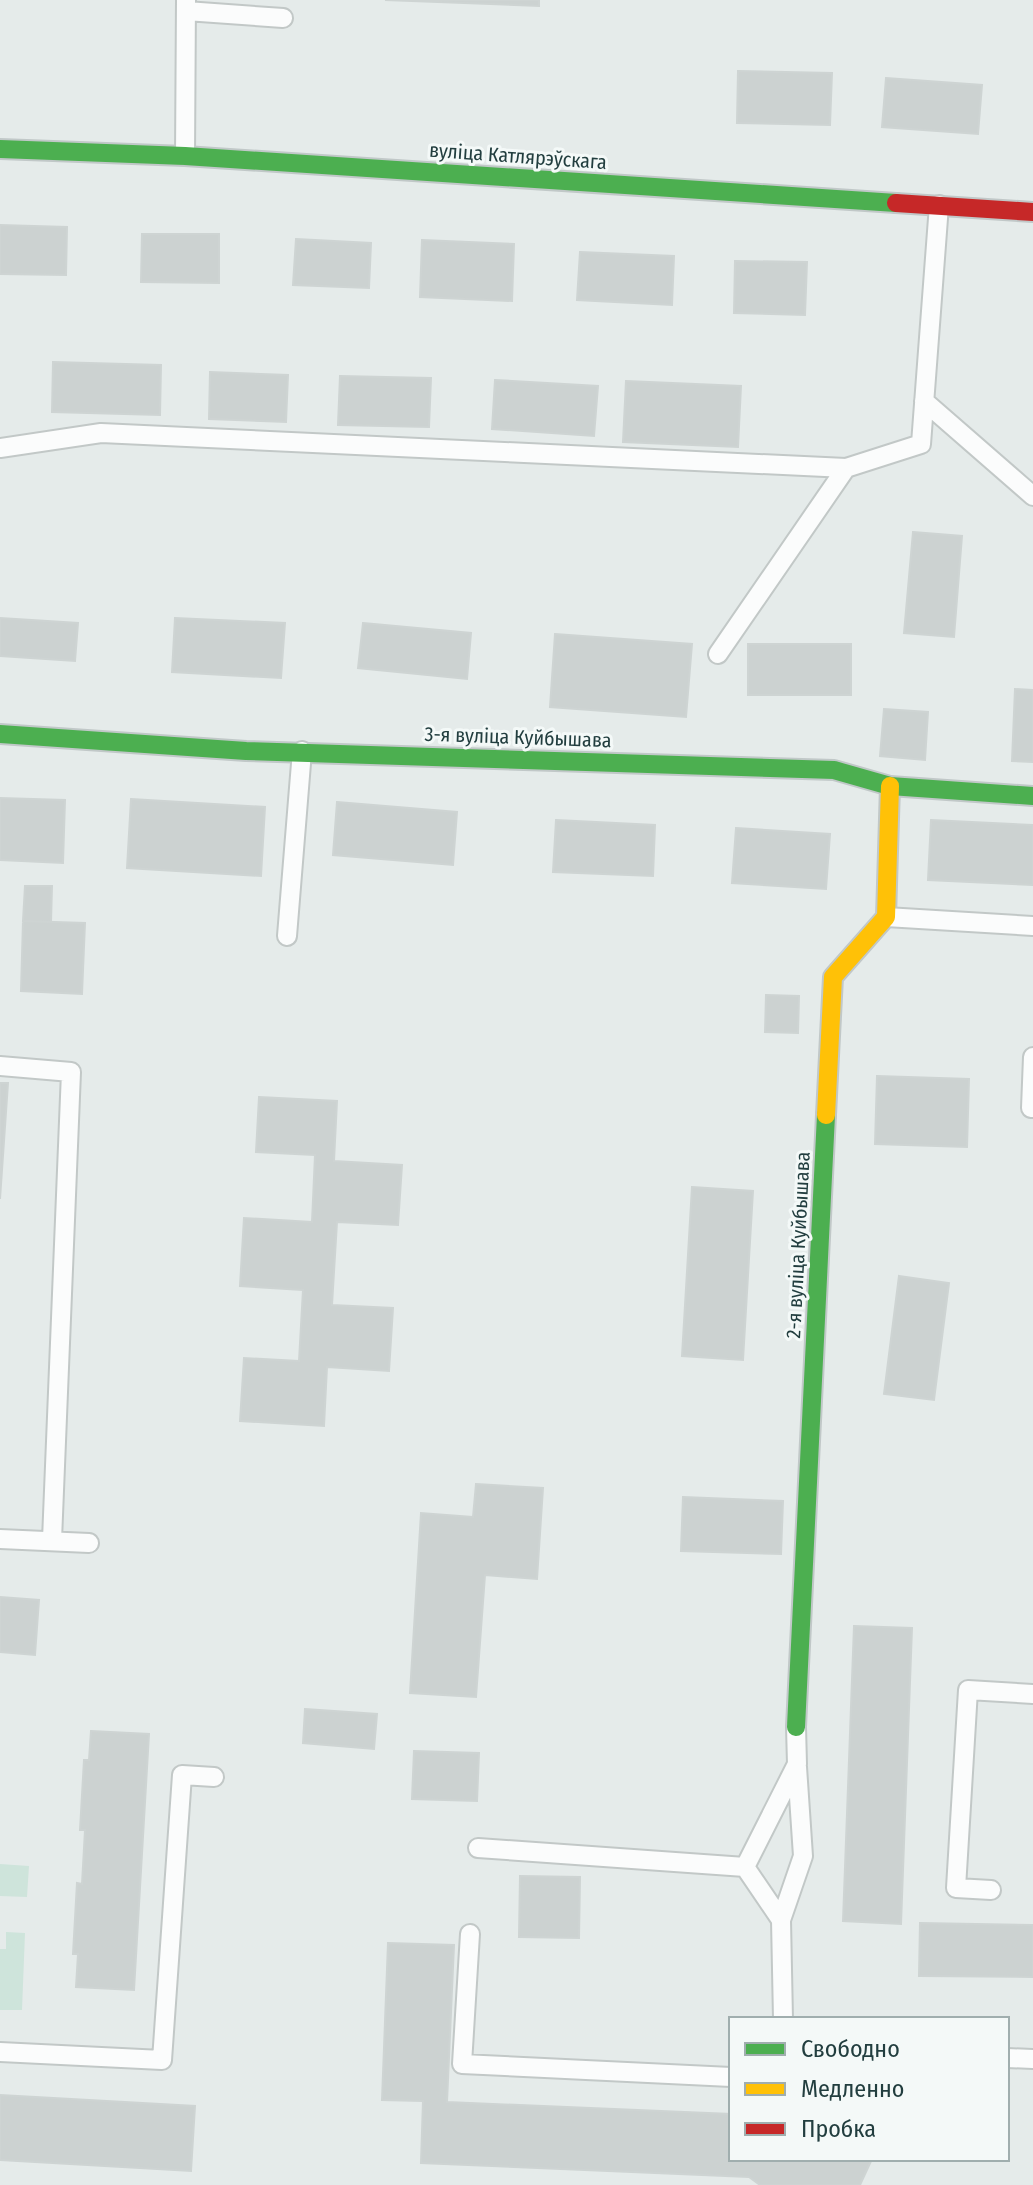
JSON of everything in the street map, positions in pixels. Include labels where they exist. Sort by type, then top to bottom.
[{"type":"street","name":"вуліца Катлярэўскага","points":[[0,149],[185,156],[1033,212]]},
{"type":"street","name":"3-я вуліца Куйбышава","points":[[0,734],[246,751],[834,770],[890,786],[1033,796]]},
{"type":"street","points":[[886,917],[890,786]]},
{"type":"street","name":"2-я вуліца Куйбышава","points":[[796,1727],[833,977],[886,917]]},
{"type":"lane","points":[[185,156],[186,6],[283,18]]},
{"type":"lane","points":[[0,448],[101,433],[846,468],[921,444],[939,205]]},
{"type":"lane","points":[[924,401],[1033,496]]},
{"type":"lane","points":[[718,654],[846,468]]},
{"type":"lane","points":[[287,936],[302,751]]},
{"type":"lane","points":[[886,917],[1033,926]]},
{"type":"lane","points":[[1033,1057],[1033,1108]]},
{"type":"lane","points":[[0,1066],[71,1072],[52,1540]]},
{"type":"lane","points":[[0,1539],[89,1543]]},
{"type":"lane","points":[[991,1890],[956,1888],[968,1690],[1033,1694]]},
{"type":"lane","points":[[783,2017],[781,1920],[803,1856],[796,1727]]},
{"type":"lane","points":[[745,1867],[797,1764]]},
{"type":"lane","points":[[0,2052],[162,2060],[182,1775],[214,1777]]},
{"type":"lane","points":[[478,1848],[745,1867]]},
{"type":"lane","points":[[745,1867],[781,1920]]},
{"type":"lane","points":[[470,1934],[462,2064],[729,2077]]},
{"type":"lane","points":[[1009,2058],[1033,2059]]},
{"type":"green space","points":[[0,1864],[29,1866],[27,1897],[0,1896]]},
{"type":"green space","points":[[6,1932],[25,1933],[22,2010],[0,2010],[0,1949],[6,1949]]},
{"type":"building","points":[[385,0],[539,0],[539,6]]},
{"type":"building","points":[[738,71],[832,73],[830,125],[737,123]]},
{"type":"building","points":[[886,78],[982,85],[978,134],[882,127]]},
{"type":"building","points":[[0,225],[67,227],[66,275],[0,274]]},
{"type":"building","points":[[142,234],[219,234],[219,283],[141,282]]},
{"type":"building","points":[[296,239],[371,243],[369,288],[293,285]]},
{"type":"building","points":[[422,240],[514,244],[512,301],[420,297]]},
{"type":"building","points":[[580,252],[674,256],[672,305],[577,300]]},
{"type":"building","points":[[735,261],[807,262],[805,315],[734,313]]},
{"type":"building","points":[[53,362],[161,365],[160,415],[52,412]]},
{"type":"building","points":[[210,372],[288,375],[286,422],[209,419]]},
{"type":"building","points":[[340,376],[431,378],[429,427],[338,425]]},
{"type":"building","points":[[495,380],[598,386],[594,436],[492,429]]},
{"type":"building","points":[[626,381],[741,386],[738,447],[623,442]]},
{"type":"building","points":[[913,532],[962,536],[954,637],[904,633]]},
{"type":"building","points":[[0,618],[78,623],[75,661],[0,656]]},
{"type":"building","points":[[175,618],[285,623],[281,678],[172,672]]},
{"type":"building","points":[[363,623],[471,633],[467,679],[358,668]]},
{"type":"building","points":[[555,634],[692,644],[686,717],[550,707]]},
{"type":"building","points":[[748,644],[851,644],[851,695],[748,695]]},
{"type":"building","points":[[1015,689],[1033,690],[1033,762],[1012,761]]},
{"type":"building","points":[[884,709],[928,712],[925,760],[880,756]]},
{"type":"building","points":[[0,798],[65,800],[63,863],[0,860]]},
{"type":"building","points":[[131,799],[265,807],[261,876],[127,868]]},
{"type":"building","points":[[337,802],[457,812],[453,865],[333,855]]},
{"type":"building","points":[[556,820],[655,825],[653,876],[553,872]]},
{"type":"building","points":[[931,820],[1033,825],[1033,885],[928,880]]},
{"type":"building","points":[[736,828],[830,834],[826,889],[732,883]]},
{"type":"building","points":[[25,886],[52,886],[51,922],[23,921]]},
{"type":"building","points":[[23,921],[85,923],[82,994],[21,991]]},
{"type":"building","points":[[766,995],[799,996],[798,1033],[765,1032]]},
{"type":"building","points":[[877,1076],[969,1079],[967,1147],[875,1144]]},
{"type":"building","points":[[0,1083],[8,1083],[0,1199]]},
{"type":"building","points":[[259,1097],[337,1101],[334,1161],[402,1165],[398,1225],[337,1222],[332,1305],[393,1308],[389,1371],[327,1367],[324,1426],[240,1421],[244,1358],[299,1361],[303,1290],[240,1286],[244,1218],[312,1222],[315,1155],[256,1152]]},
{"type":"building","points":[[692,1187],[753,1191],[743,1360],[682,1356]]},
{"type":"building","points":[[899,1276],[949,1283],[934,1400],[884,1394]]},
{"type":"building","points":[[476,1484],[543,1488],[537,1579],[485,1575],[476,1697],[410,1693],[421,1513],[473,1517]]},
{"type":"building","points":[[683,1497],[783,1501],[781,1554],[681,1551]]},
{"type":"building","points":[[0,1597],[39,1600],[35,1655],[0,1652]]},
{"type":"building","points":[[854,1626],[912,1628],[901,1924],[843,1921]]},
{"type":"building","points":[[305,1709],[377,1714],[374,1749],[303,1743]]},
{"type":"building","points":[[91,1731],[149,1734],[134,1990],[76,1987],[78,1954],[73,1954],[77,1883],[82,1884],[85,1830],[80,1830],[84,1760],[89,1760]]},
{"type":"building","points":[[414,1751],[479,1753],[477,1801],[412,1799]]},
{"type":"building","points":[[520,1876],[580,1877],[579,1938],[519,1937]]},
{"type":"building","points":[[920,1923],[1033,1925],[1033,1977],[919,1976]]},
{"type":"building","points":[[388,1943],[454,1945],[447,2102],[729,2114],[729,2161],[871,2161],[860,2185],[760,2185],[749,2177],[421,2163],[423,2101],[382,2100]]},
{"type":"building","points":[[0,2095],[195,2106],[191,2171],[0,2160]]},
{"type":"traffic: fast","points":[[0,149],[185,156],[896,203]]},
{"type":"traffic: fast","points":[[0,734],[246,751],[834,770],[890,786],[1033,796]]},
{"type":"traffic: fast","points":[[796,1727],[826,1115]]},
{"type":"traffic: slow","points":[[826,1115],[833,977],[886,917],[890,786]]},
{"type":"traffic: jam","points":[[896,203],[1033,212]]}]
